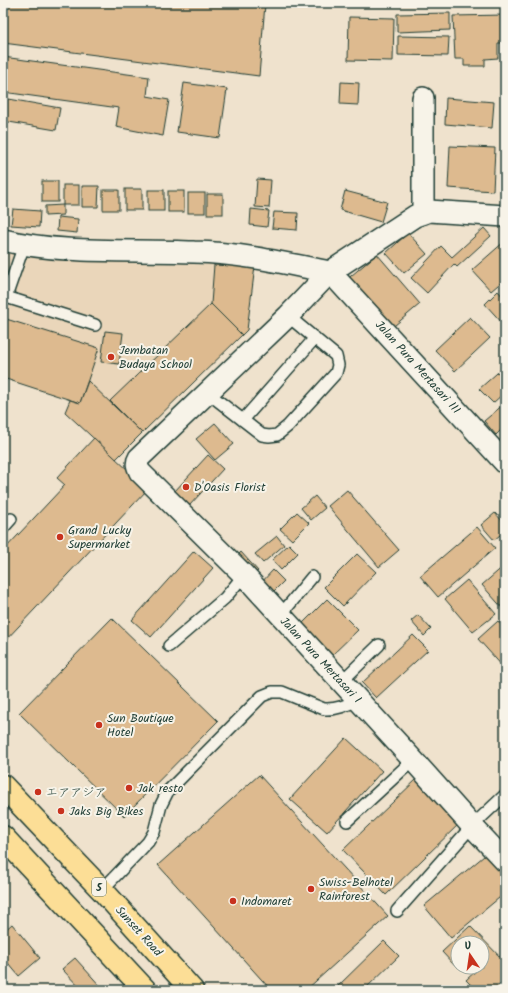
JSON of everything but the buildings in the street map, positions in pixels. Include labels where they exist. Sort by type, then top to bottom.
[{"type":"highway","name":"Sunset Road","points":[[4,790],[102,890],[192,990]]},
{"type":"highway","points":[[3,837],[143,989]]},
{"type":"street","points":[[423,98],[423,213]]},
{"type":"street","points":[[208,393],[288,316],[330,272],[415,216],[429,211],[505,216]]},
{"type":"street","points":[[3,240],[24,245],[81,250],[195,252],[240,255],[330,272]]},
{"type":"street","name":"Jalan Pura Mertasari III","points":[[330,272],[503,458]]},
{"type":"street","name":"Jalan Pura Mertasari I","points":[[208,393],[139,458],[137,467],[140,472],[244,575],[505,861]]},
{"type":"lane","points":[[24,245],[4,297],[95,325]]},
{"type":"lane","points":[[208,393],[262,435],[277,435],[288,426],[336,373],[338,365],[336,356],[288,316]]},
{"type":"lane","points":[[243,420],[315,338]]},
{"type":"lane","points":[[3,528],[12,519]]},
{"type":"lane","points":[[169,646],[225,598],[244,575]]},
{"type":"lane","points":[[280,616],[312,577]]},
{"type":"lane","points":[[341,682],[379,645]]},
{"type":"lane","points":[[102,890],[148,842],[154,832],[161,805],[168,791],[262,696],[272,692],[282,692],[330,710],[340,708],[358,700]]},
{"type":"lane","points":[[347,821],[413,760]]},
{"type":"lane","points":[[397,912],[472,826],[505,795]]},
{"type":"shaded area","name":"Jembatan Budaya School","points":[[3,249],[91,261],[255,266],[247,330],[116,459],[65,412],[70,400],[3,378]]},
{"type":"place","name":"Jembatan Budaya School","points":[[111,357]]},
{"type":"place","name":"D'Oasis Florist","points":[[186,487]]},
{"type":"place","name":"Grand Lucky Supermarket","points":[[60,537]]},
{"type":"place","name":"Sun Boutique Hotel","points":[[99,725]]},
{"type":"place","name":"Jak resto","points":[[129,788]]},
{"type":"place","name":"エアアジア","points":[[38,792]]},
{"type":"place","name":"Jaks Big Bikes","points":[[61,811]]},
{"type":"place","name":"Swiss-Belhotel Rainforest","points":[[311,889]]},
{"type":"place","name":"Indomaret","points":[[233,901]]}]
